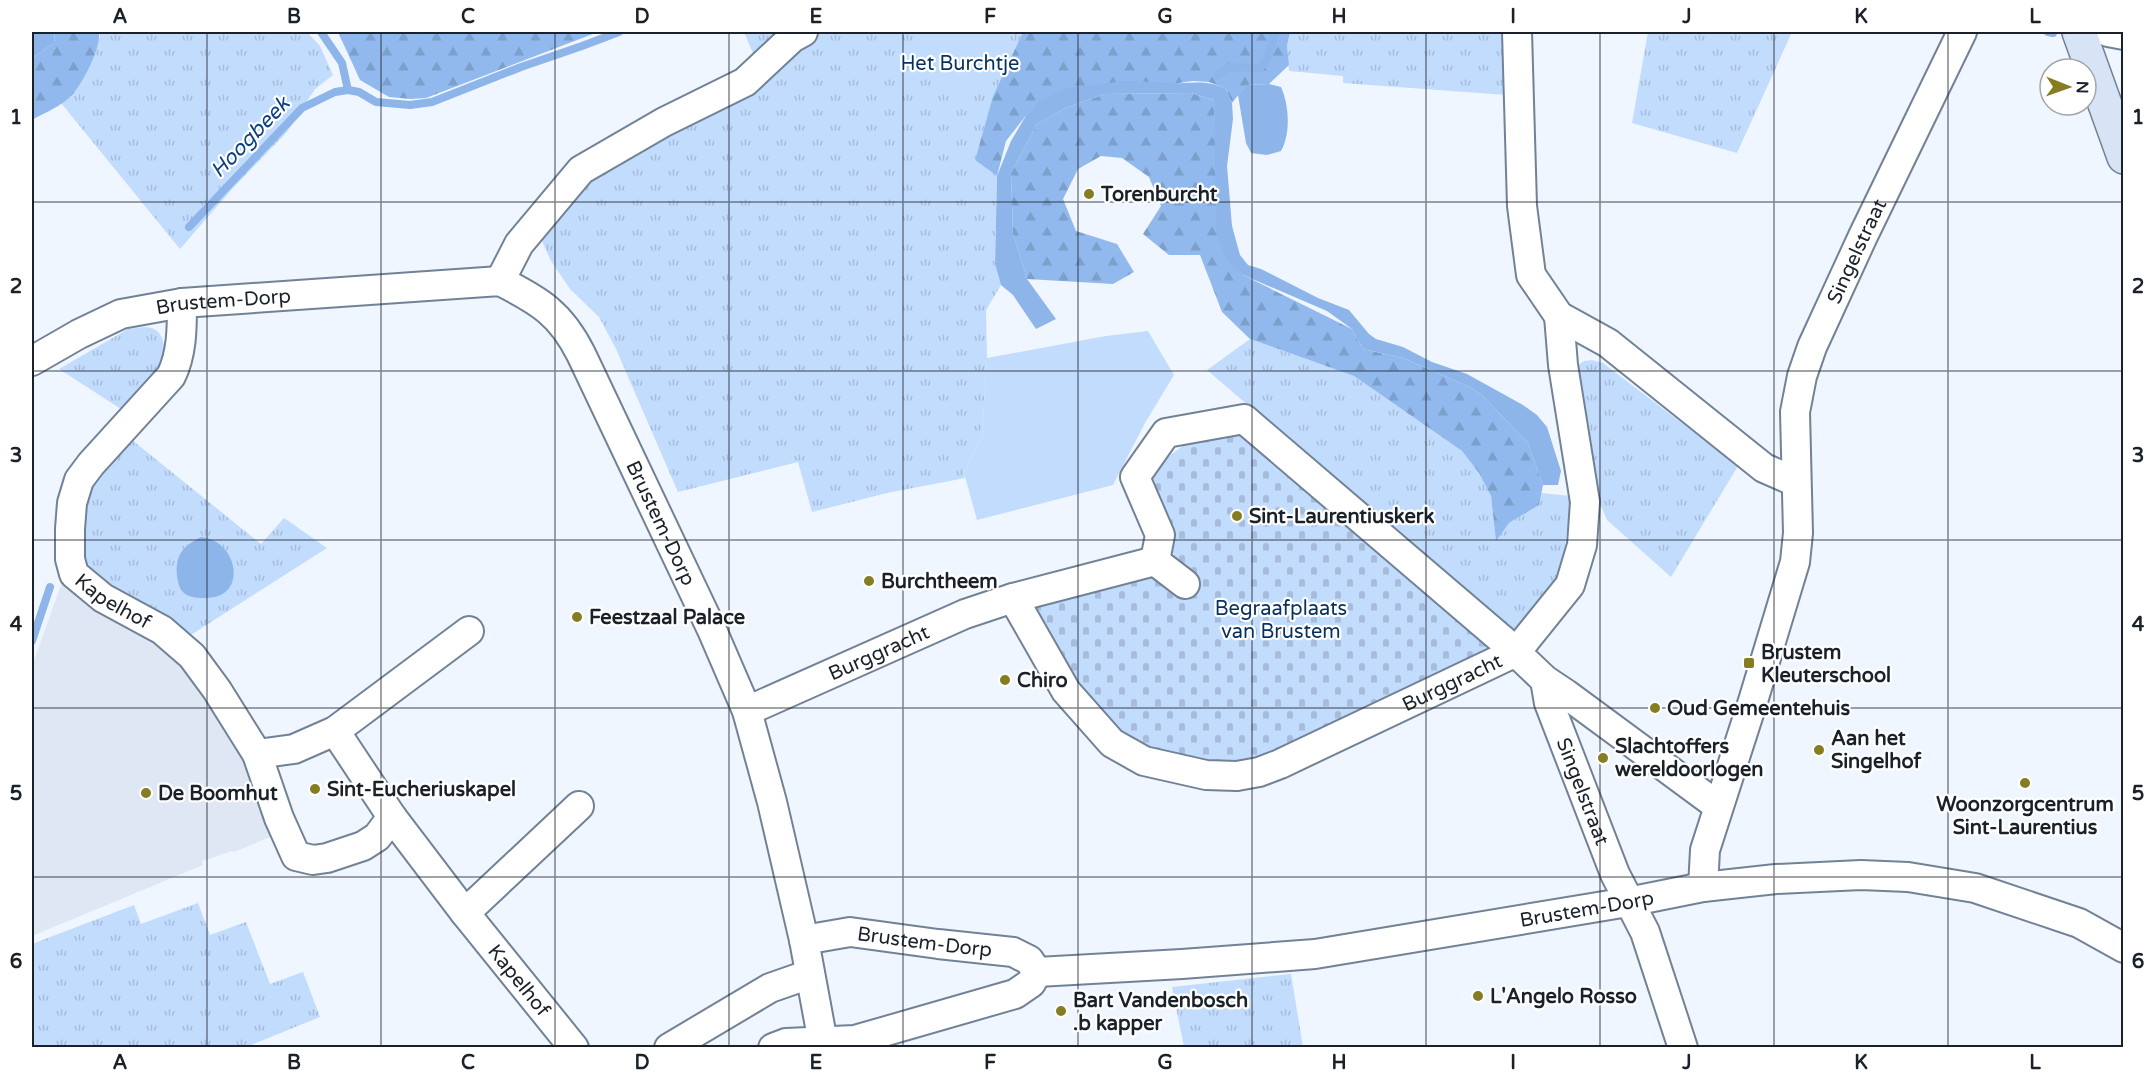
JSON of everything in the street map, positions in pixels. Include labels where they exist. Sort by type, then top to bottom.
[{"type":"main road","points":[[2079,32],[2124,157]]},
{"type":"street","points":[[500,281],[519,244],[581,170],[664,122],[745,82],[792,38],[804,32]]},
{"type":"street","points":[[1517,32],[1522,206],[1531,275],[1559,316],[1608,343],[1764,468],[1796,482]]},
{"type":"street","name":"Singelstraat","points":[[1703,887],[1705,850],[1795,562],[1798,533],[1795,412],[1802,376],[1812,347],[1962,32]]},
{"type":"street","points":[[2108,32],[2124,35]]},
{"type":"street","name":"Brustem-Dorp","points":[[32,361],[79,334],[121,314],[182,303],[500,281],[526,294],[555,314],[572,334],[712,630],[747,711],[772,801],[804,940],[823,1044]]},
{"type":"street","name":"Kapelhof","points":[[182,303],[182,329],[177,365],[171,376],[79,480],[72,503],[70,529],[70,559],[74,574],[103,598],[162,630],[192,656],[217,690],[257,754],[279,818],[296,856],[313,860],[327,858],[363,846],[377,837],[392,817]]},
{"type":"street","points":[[1516,652],[1570,585],[1582,545],[1585,502],[1563,365],[1559,316]]},
{"type":"street","name":"Burggracht","points":[[747,711],[965,614],[1013,598],[1155,561],[1160,535],[1135,477],[1166,433],[1244,418],[1516,652],[1280,764],[1259,772],[1237,776],[1206,775],[1144,761],[1112,743],[1065,691],[1013,598]]},
{"type":"street","points":[[1155,561],[1185,584]]},
{"type":"street","points":[[257,754],[294,749],[335,731],[469,631]]},
{"type":"street","name":"Singelstraat","points":[[1516,652],[1545,680],[1718,806]]},
{"type":"street","name":"Singelstraat","points":[[1545,680],[1549,704],[1615,874],[1645,932],[1683,1047]]},
{"type":"street","name":"Kapelhof","points":[[335,731],[392,817],[465,913],[574,1047]]},
{"type":"street","points":[[465,913],[579,806]]},
{"type":"street","name":"Brustem-Dorp","points":[[804,940],[850,932],[1013,951],[1029,960],[1037,972],[1182,964],[1315,954],[1628,902],[1703,887],[1776,879],[1861,875],[1908,877],[1975,888],[2079,923],[2124,948]]},
{"type":"street","points":[[773,1047],[786,1043],[823,1044],[855,1040],[1015,994],[1031,983],[1037,972]]},
{"type":"street","points":[[669,1047],[770,988],[810,974]]},
{"type":"shaded area","points":[[32,32],[55,32],[54,43],[32,58]]},
{"type":"shaded area","points":[[1125,81],[1204,83],[1225,88],[1232,103],[1233,119],[1227,166],[1232,226],[1240,255],[1248,265],[1349,310],[1376,339],[1403,347],[1432,362],[1467,374],[1523,405],[1537,415],[1547,427],[1561,471],[1558,485],[1543,485],[1528,443],[1482,395],[1470,387],[1403,358],[1363,349],[1352,329],[1327,311],[1243,275],[1226,259],[1216,232],[1214,100],[1191,93],[1105,94],[1065,108],[1037,124],[1011,173],[1013,234],[1027,279],[1056,319],[1036,329],[1013,295],[1001,285],[995,264],[997,176],[1011,141],[1036,103],[1068,88]]},
{"type":"shaded area","points":[[1269,84],[1281,87],[1284,94],[1288,128],[1284,144],[1281,151],[1267,155],[1251,153],[1246,143],[1238,95],[1246,85]]},
{"type":"shaded area","points":[[201,537],[214,540],[223,548],[234,569],[229,589],[220,596],[192,597],[184,593],[179,585],[177,562],[179,557],[189,544]]},
{"type":"shaded area","name":"De Boomhut","points":[[62,582],[157,645],[190,673],[237,742],[275,835],[234,852],[202,861],[203,865],[32,936],[32,666]]},
{"type":"green space","points":[[55,32],[99,32],[99,39],[86,74],[72,95],[58,106],[32,120],[32,58],[54,43]]},
{"type":"green space","points":[[99,32],[307,32],[320,46],[333,75],[315,89],[287,132],[233,188],[180,249],[61,103],[71,96],[100,37]]},
{"type":"green space","points":[[338,32],[598,32],[426,98],[411,99],[389,97],[360,80]]},
{"type":"green space","points":[[744,32],[792,32],[755,58]]},
{"type":"green space","points":[[823,32],[1023,32],[993,96],[975,160],[997,176],[995,264],[1001,285],[986,310],[987,358],[982,436],[964,473],[965,478],[887,493],[812,512],[798,462],[678,492],[616,349],[599,317],[570,289],[551,261],[541,239],[583,185]]},
{"type":"green space","name":"Het Burchtje","points":[[920,32],[1004,32],[1008,42],[997,80],[957,100],[918,69]]},
{"type":"green space","points":[[1023,32],[1290,32],[1287,46],[1289,65],[1269,84],[1246,85],[1232,103],[1225,88],[1209,82],[1193,81],[1036,103],[1006,141],[997,176],[975,160],[993,96]]},
{"type":"green space","points":[[1290,32],[1506,32],[1506,95],[1343,83],[1343,76],[1289,71],[1287,46]]},
{"type":"green space","points":[[1648,32],[1792,32],[1737,153],[1632,123]]},
{"type":"green space","points":[[1191,93],[1214,100],[1216,157],[1243,275],[1352,329],[1363,349],[1403,358],[1470,387],[1482,395],[1528,443],[1543,485],[1539,505],[1509,523],[1496,541],[1491,496],[1479,473],[1462,451],[1354,376],[1250,339],[1222,312],[1200,255],[1169,255],[1143,234],[1161,206],[1149,177],[1122,158],[1101,156],[1078,169],[1063,199],[1076,231],[1117,244],[1134,272],[1113,284],[1027,279],[1013,234],[1011,173],[1037,124],[1065,108],[1105,94]]},
{"type":"green space","points":[[144,327],[156,330],[162,338],[165,362],[124,411],[59,369],[128,329]]},
{"type":"green space","points":[[1148,331],[1174,375],[1145,423],[1113,485],[977,520],[964,473],[982,436],[987,358],[1106,336]]},
{"type":"green space","points":[[1250,339],[1354,376],[1462,451],[1479,473],[1491,496],[1496,540],[1509,523],[1539,505],[1541,493],[1571,496],[1561,579],[1512,638],[1346,489],[1207,370]]},
{"type":"green space","points":[[1592,360],[1603,363],[1738,466],[1671,577],[1607,520],[1596,494],[1577,366],[1584,361]]},
{"type":"green space","name":"Begraafplaats van Brustem","points":[[1232,420],[1492,646],[1286,749],[1232,767],[1164,756],[1104,724],[1024,604],[1176,561],[1146,474],[1193,438]]},
{"type":"green space","points":[[127,436],[261,544],[284,518],[327,548],[186,638],[84,568],[79,533],[90,487]]},
{"type":"green space","points":[[198,903],[210,935],[246,922],[270,984],[303,972],[320,1017],[246,1047],[32,1047],[32,944],[134,905],[141,924]]},
{"type":"green space","points":[[1291,974],[1303,1047],[1184,1047],[1172,987]]},
{"type":"waterway","points":[[321,32],[342,63],[348,90]]},
{"type":"waterway","points":[[189,227],[302,108],[335,92],[348,90],[359,92],[376,102],[410,105],[432,102],[619,32]]},
{"type":"waterway","points":[[1218,75],[1229,67],[1260,68],[1267,59],[1275,32]]},
{"type":"waterway","points":[[2048,32],[2053,33]]},
{"type":"waterway","name":"Hoogbeek","points":[[32,641],[50,587]]},
{"type":"place","name":"Torenburcht","points":[[1089,194]]},
{"type":"place","name":"Sint-Laurentiuskerk","points":[[1237,516]]},
{"type":"place","name":"Burchtheem","points":[[869,581]]},
{"type":"place","name":"Feestzaal Palace","points":[[577,617]]},
{"type":"place","name":"Brustem Kleuterschool","points":[[1749,663]]},
{"type":"place","name":"Chiro","points":[[1005,680]]},
{"type":"place","name":"Oud Gemeentehuis","points":[[1655,708]]},
{"type":"place","name":"Aan het Singelhof","points":[[1819,750]]},
{"type":"place","name":"Slachtoffers wereldoorlogen","points":[[1603,758]]},
{"type":"place","name":"Woonzorgcentrum Sint-Laurentius","points":[[2025,783]]},
{"type":"place","name":"Sint-Eucheriuskapel","points":[[315,789]]},
{"type":"place","name":"De Boomhut","points":[[146,793]]},
{"type":"place","name":"L'Angelo Rosso","points":[[1478,996]]},
{"type":"place","name":"Bart Vandenbosch .b kapper","points":[[1061,1011]]}]
